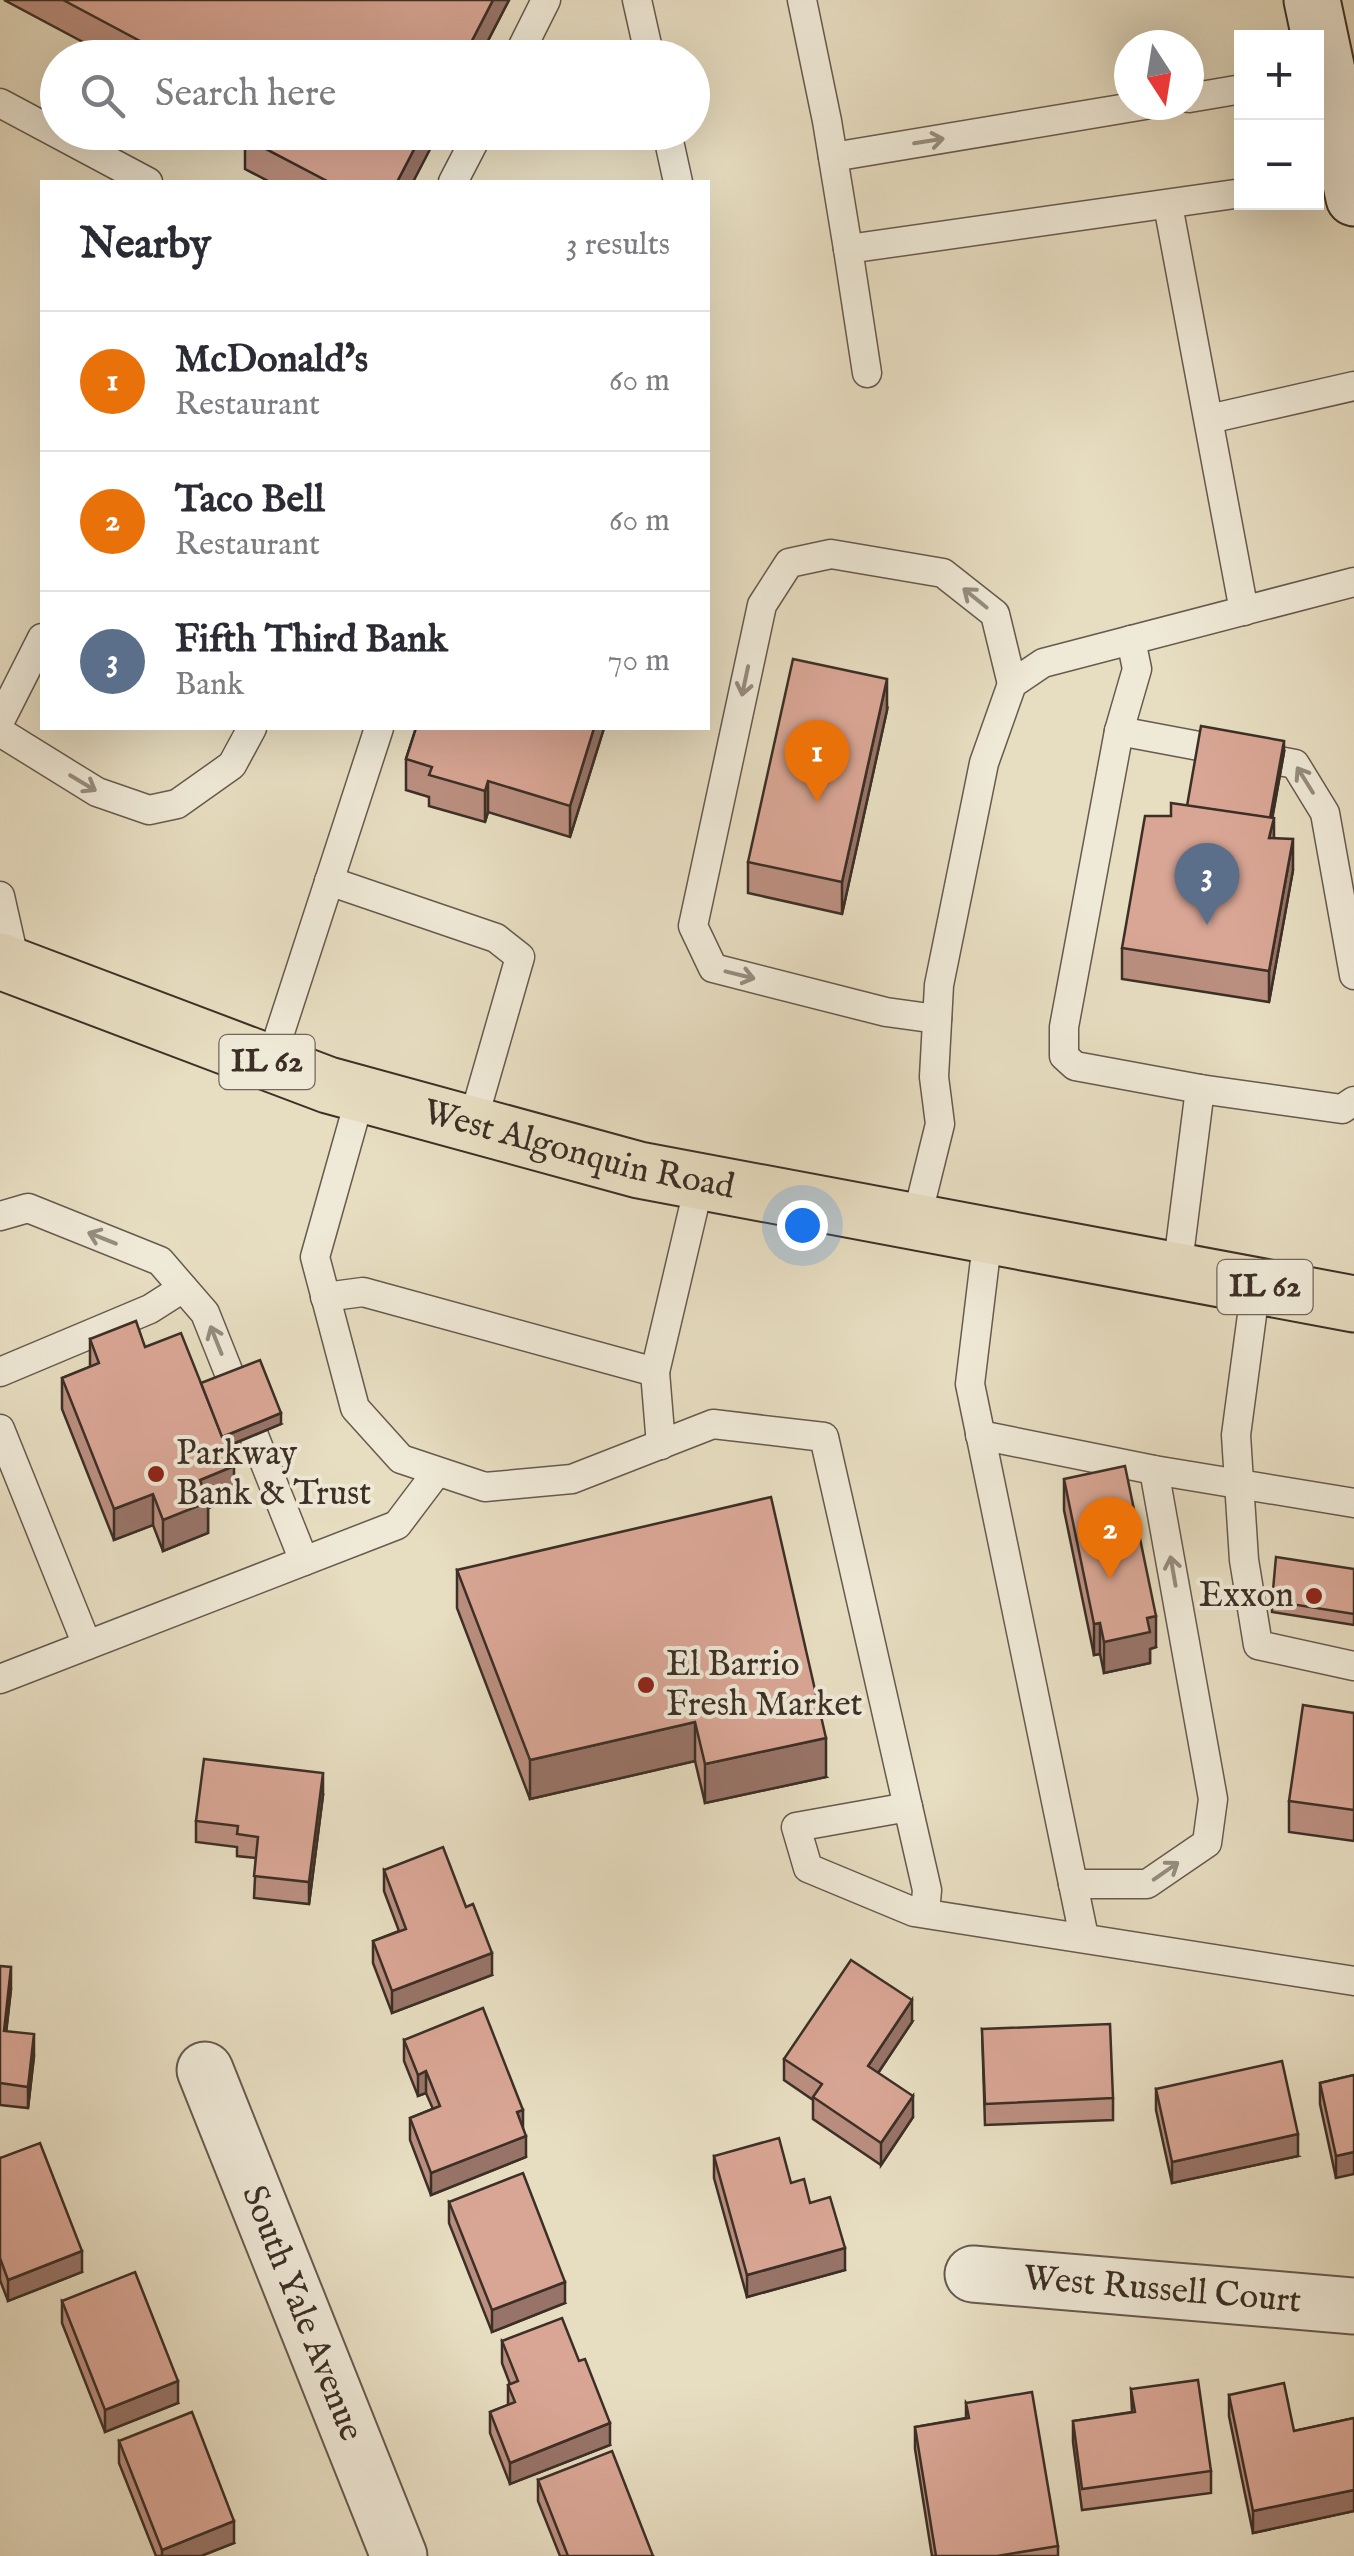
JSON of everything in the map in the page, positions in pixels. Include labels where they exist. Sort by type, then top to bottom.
[{"type":"main road","name":"West Algonquin Road","points":[[8,964],[361,1094],[639,1170],[1354,1304]]},
{"type":"street","points":[[1312,0],[1316,30]]},
{"type":"street","points":[[1324,88],[1340,184]]},
{"type":"street","name":"South Yale Avenue","points":[[206,2070],[399,2556]]},
{"type":"street","name":"West Russell Court","points":[[973,2274],[1354,2306]]},
{"type":"lane","points":[[526,40],[546,0]]},
{"type":"lane","points":[[638,0],[646,40]]},
{"type":"lane","points":[[802,0],[833,157],[867,373]]},
{"type":"lane","points":[[1204,95],[1234,90]]},
{"type":"lane","points":[[0,104],[40,125]]},
{"type":"lane","points":[[833,157],[1114,110]]},
{"type":"lane","points":[[87,150],[144,180]]},
{"type":"lane","points":[[454,180],[470,150]]},
{"type":"lane","points":[[671,150],[678,180]]},
{"type":"lane","points":[[848,249],[1234,194]]},
{"type":"lane","points":[[1168,206],[1244,611]]},
{"type":"lane","points":[[1208,419],[1354,386]]},
{"type":"lane","points":[[916,1221],[940,1124],[934,1077],[939,984],[984,763],[1012,684],[995,614],[943,573],[831,554],[789,563],[762,605],[694,926],[713,968],[886,1012],[937,1019]]},
{"type":"lane","points":[[1012,684],[1043,663],[1354,582]]},
{"type":"lane","points":[[1131,640],[1137,669],[1119,731],[1064,1027],[1064,1056],[1075,1066],[1200,1089],[1342,1108],[1354,1101]]},
{"type":"lane","points":[[0,720],[40,642]]},
{"type":"lane","points":[[0,732],[97,792],[149,810],[177,804],[232,765],[251,730]]},
{"type":"lane","points":[[270,1063],[379,730]]},
{"type":"lane","points":[[1119,731],[1295,764],[1325,812],[1354,974]]},
{"type":"lane","points":[[330,880],[496,938],[520,957],[472,1124]]},
{"type":"lane","points":[[0,896],[8,964]]},
{"type":"lane","points":[[1177,1271],[1200,1089]]},
{"type":"lane","points":[[361,1094],[315,1258],[355,1408],[402,1459],[485,1487],[572,1478],[713,1424],[824,1437],[927,1890],[925,1913]]},
{"type":"lane","points":[[661,1445],[656,1372],[700,1181]]},
{"type":"lane","points":[[0,1216],[28,1208],[160,1262],[183,1288],[205,1313],[304,1561]]},
{"type":"lane","points":[[988,1235],[970,1384],[1084,1938]]},
{"type":"lane","points":[[1256,1285],[1236,1435],[1244,1560],[1258,1644],[1354,1666]]},
{"type":"lane","points":[[0,1372],[150,1309],[183,1288]]},
{"type":"lane","points":[[325,1297],[363,1292],[656,1372]]},
{"type":"lane","points":[[980,1436],[1354,1503]]},
{"type":"lane","points":[[2,1439],[87,1645]]},
{"type":"lane","points":[[1073,1884],[1147,1884],[1207,1842],[1213,1799],[1154,1470]]},
{"type":"lane","points":[[0,1679],[398,1524],[437,1472]]},
{"type":"lane","points":[[908,1807],[796,1827],[808,1868],[914,1912],[1354,1981]]},
{"type":"building","points":[[63,0],[493,0],[472,40],[138,40]]},
{"type":"building","points":[[268,150],[414,150],[398,180],[325,180]]},
{"type":"building","points":[[793,659],[887,679],[842,882],[748,862]]},
{"type":"building","points":[[1201,726],[1284,741],[1270,818],[1187,806]]},
{"type":"building","points":[[415,730],[593,730],[570,806],[488,781],[485,791],[429,775],[432,767],[406,759]]},
{"type":"building","points":[[1171,803],[1274,818],[1269,838],[1293,839],[1269,971],[1122,948],[1145,816],[1171,816]]},
{"type":"building","name":"Parkway Bank & Trust","points":[[136,1321],[145,1347],[181,1333],[234,1466],[200,1480],[208,1502],[163,1520],[153,1494],[114,1509],[62,1378],[99,1363],[90,1339]]},
{"type":"building","points":[[260,1360],[281,1413],[222,1437],[201,1383]]},
{"type":"building","points":[[1125,1466],[1156,1616],[1147,1618],[1150,1632],[1104,1642],[1100,1623],[1094,1624],[1064,1479]]},
{"type":"building","name":"El Barrio Fresh Market","points":[[771,1497],[826,1738],[705,1764],[695,1722],[530,1760],[457,1570]]},
{"type":"building","name":"Exxon","points":[[1276,1557],[1354,1569],[1354,1614],[1272,1601]]},
{"type":"building","points":[[1303,1705],[1354,1713],[1354,1810],[1289,1801]]},
{"type":"building","points":[[204,1759],[323,1773],[309,1882],[254,1876],[258,1837],[237,1834],[238,1826],[196,1821]]},
{"type":"building","points":[[443,1847],[466,1907],[473,1904],[492,1953],[392,1991],[373,1941],[406,1929],[384,1870]]},
{"type":"building","points":[[851,1960],[912,2000],[868,2066],[913,2096],[881,2143],[813,2097],[822,2084],[784,2059]]},
{"type":"building","points":[[0,1966],[11,1967],[4,2031],[34,2034],[28,2087],[0,2083]]},
{"type":"building","points":[[483,2008],[523,2110],[517,2112],[526,2136],[431,2173],[410,2118],[440,2106],[426,2071],[418,2075],[404,2040]]},
{"type":"building","points":[[1110,2024],[1113,2098],[985,2104],[982,2029]]},
{"type":"building","points":[[1282,2061],[1298,2134],[1172,2162],[1156,2089]]},
{"type":"building","points":[[1354,2075],[1354,2152],[1336,2156],[1320,2083]]},
{"type":"building","points":[[779,2138],[791,2183],[804,2179],[810,2203],[830,2197],[845,2248],[747,2275],[714,2156]]},
{"type":"building","points":[[40,2143],[82,2251],[8,2280],[0,2258],[0,2158]]},
{"type":"building","points":[[523,2173],[565,2282],[492,2310],[449,2202]]},
{"type":"building","points":[[135,2272],[178,2381],[105,2410],[62,2301]]},
{"type":"building","points":[[562,2318],[579,2361],[585,2359],[610,2423],[510,2463],[490,2412],[515,2402],[508,2385],[518,2381],[502,2341]]},
{"type":"building","points":[[1198,2380],[1211,2471],[1082,2489],[1073,2421],[1135,2412],[1131,2389]]},
{"type":"building","points":[[1284,2383],[1294,2431],[1354,2418],[1354,2490],[1253,2511],[1229,2395]]},
{"type":"building","points":[[1032,2392],[1058,2546],[997,2556],[936,2556],[915,2427],[969,2418],[966,2403]]},
{"type":"building","points":[[192,2412],[234,2521],[162,2550],[119,2441]]},
{"type":"building","points":[[612,2451],[653,2556],[568,2556],[538,2480]]},
{"type":"place","name":"McDonald's","points":[[817,802]]},
{"type":"place","name":"Fifth Third Bank","points":[[1207,925]]},
{"type":"place","name":"Parkway Bank & Trust","points":[[156,1474]]},
{"type":"place","name":"Taco Bell","points":[[1110,1579]]},
{"type":"place","name":"Exxon","points":[[1314,1596]]},
{"type":"place","name":"El Barrio Fresh Market","points":[[646,1685]]}]
